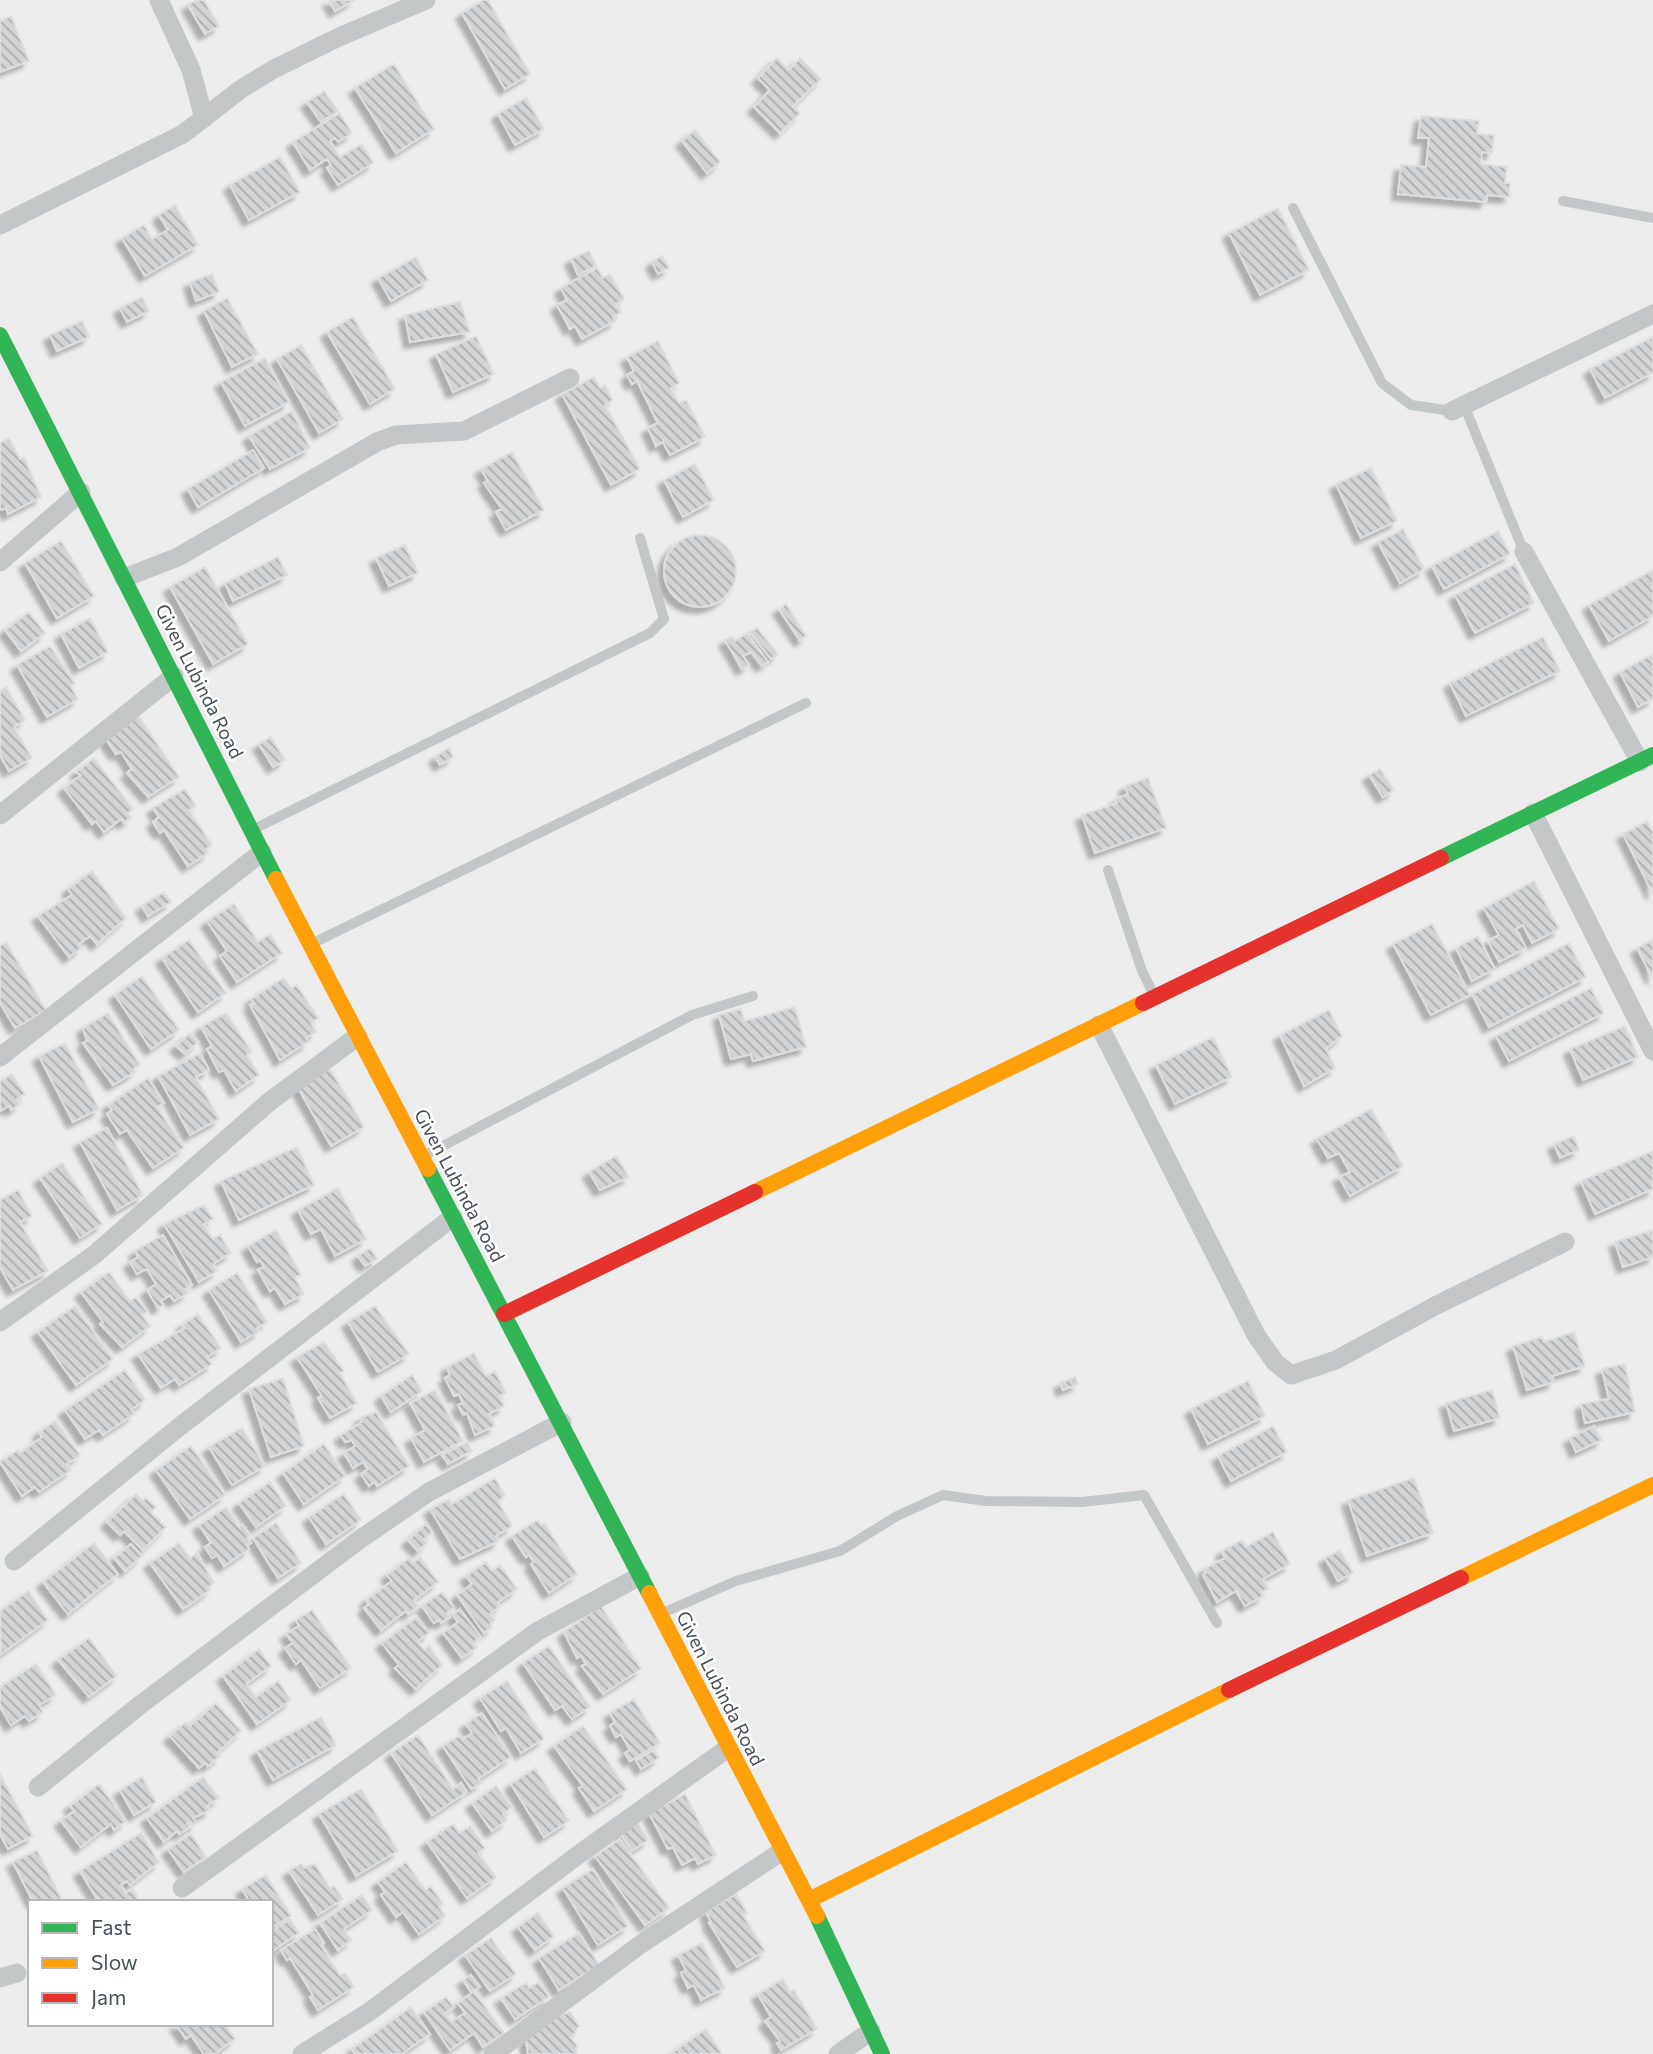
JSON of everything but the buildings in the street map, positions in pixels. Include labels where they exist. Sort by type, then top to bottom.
[{"type":"street","points":[[159,0],[191,70],[204,118]]},
{"type":"street","points":[[0,225],[156,148],[274,69],[339,37],[426,0]]},
{"type":"street","points":[[1458,408],[1653,314]]},
{"type":"street","name":"Given Lubinda Road","points":[[0,335],[262,852],[562,1422],[781,1852],[809,1900],[882,2054]]},
{"type":"street","points":[[124,578],[178,557],[377,442],[396,435],[464,431],[570,377]]},
{"type":"street","points":[[0,562],[81,492]]},
{"type":"street","points":[[504,1314],[1646,759],[1524,552]]},
{"type":"street","points":[[0,815],[174,676]]},
{"type":"street","points":[[1533,813],[1653,1051]]},
{"type":"street","points":[[0,1057],[262,852]]},
{"type":"street","points":[[1099,1025],[1256,1335],[1275,1362],[1291,1376],[1336,1360],[1435,1306],[1565,1242]]},
{"type":"street","points":[[0,1322],[94,1255],[269,1102],[358,1036]]},
{"type":"street","points":[[14,1561],[179,1427],[453,1217]]},
{"type":"street","points":[[38,1787],[150,1697],[359,1540],[429,1492],[562,1422]]},
{"type":"street","points":[[809,1900],[1125,1740],[1653,1485]]},
{"type":"street","points":[[181,1888],[538,1631],[640,1576]]},
{"type":"street","points":[[302,2054],[369,2012],[582,1852],[728,1748]]},
{"type":"street","points":[[493,2054],[641,1944],[781,1852]]},
{"type":"street","points":[[838,2054],[871,2031]]},
{"type":"lane","points":[[1563,201],[1653,218]]},
{"type":"lane","points":[[1293,208],[1382,383],[1411,405],[1458,408],[1524,552]]},
{"type":"lane","points":[[251,830],[650,633],[664,619],[640,538]]},
{"type":"lane","points":[[311,944],[806,703]]},
{"type":"lane","points":[[1108,870],[1142,971],[1155,997]]},
{"type":"lane","points":[[422,1157],[692,1015],[753,996]]},
{"type":"lane","points":[[660,1614],[736,1581],[840,1551],[897,1516],[943,1495],[986,1502],[1082,1502],[1144,1495],[1217,1623]]},
{"type":"traffic: fast","points":[[0,335],[276,879]]},
{"type":"traffic: fast","points":[[1441,858],[1653,755]]},
{"type":"traffic: fast","points":[[428,1169],[649,1593]]},
{"type":"traffic: fast","points":[[817,1916],[882,2054]]},
{"type":"traffic: slow","points":[[276,879],[428,1169]]},
{"type":"traffic: slow","points":[[755,1192],[1143,1003]]},
{"type":"traffic: slow","points":[[1461,1578],[1653,1485]]},
{"type":"traffic: slow","points":[[649,1593],[817,1916]]},
{"type":"traffic: slow","points":[[809,1900],[1229,1690]]},
{"type":"traffic: jam","points":[[1143,1003],[1441,858]]},
{"type":"traffic: jam","points":[[504,1314],[755,1192]]},
{"type":"traffic: jam","points":[[1229,1690],[1461,1578]]}]
